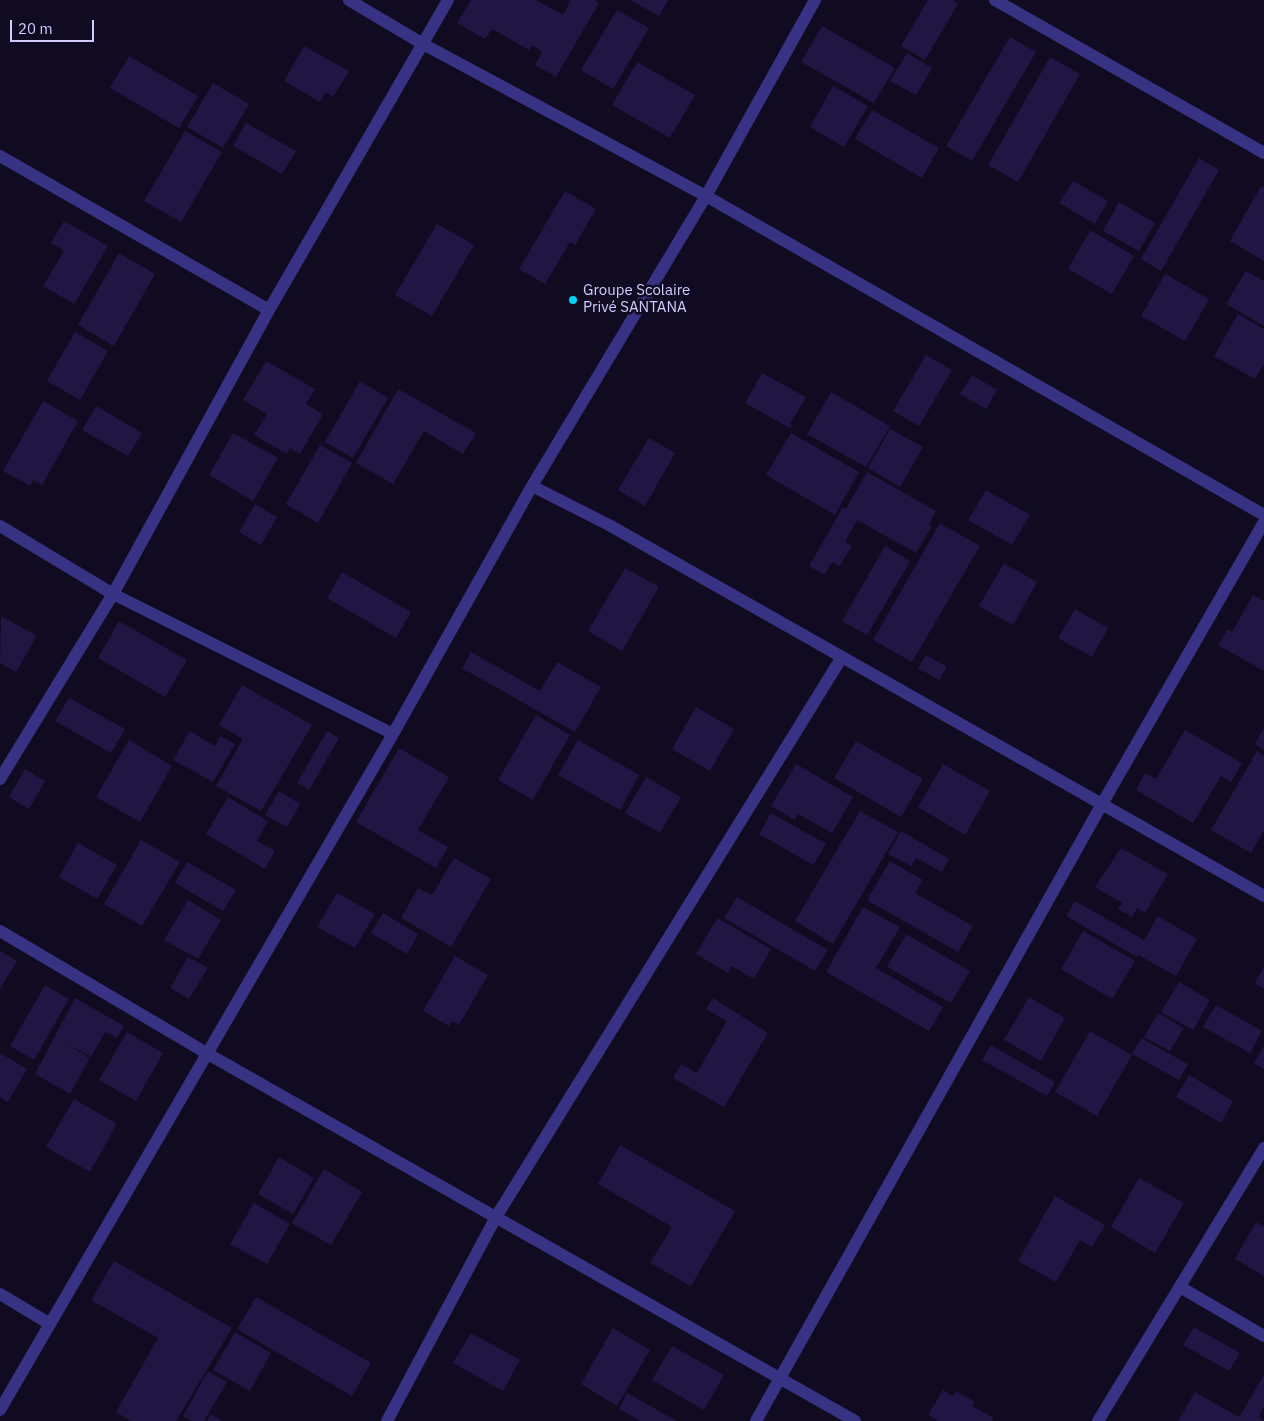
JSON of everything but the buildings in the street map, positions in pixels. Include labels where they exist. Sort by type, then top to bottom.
[{"type":"street","points":[[349,0],[423,44],[706,196],[1264,515]]},
{"type":"street","points":[[0,778],[113,594],[270,310],[448,0]]},
{"type":"street","points":[[0,1410],[393,734],[532,486],[706,196],[815,0]]},
{"type":"street","points":[[995,0],[1264,153]]},
{"type":"street","points":[[0,156],[270,310]]},
{"type":"street","points":[[532,486],[609,526],[1264,896]]},
{"type":"street","points":[[756,1421],[782,1379],[1102,804],[1264,522]]},
{"type":"street","points":[[0,526],[113,594],[393,734]]},
{"type":"street","points":[[388,1421],[496,1217],[842,657]]},
{"type":"street","points":[[0,931],[208,1054],[855,1421]]},
{"type":"street","points":[[1098,1421],[1264,1148]]},
{"type":"street","points":[[1180,1287],[1264,1336]]},
{"type":"street","points":[[0,1294],[50,1324]]},
{"type":"place","name":"Groupe Scolaire Privé SANTANA","points":[[573,300]]}]
